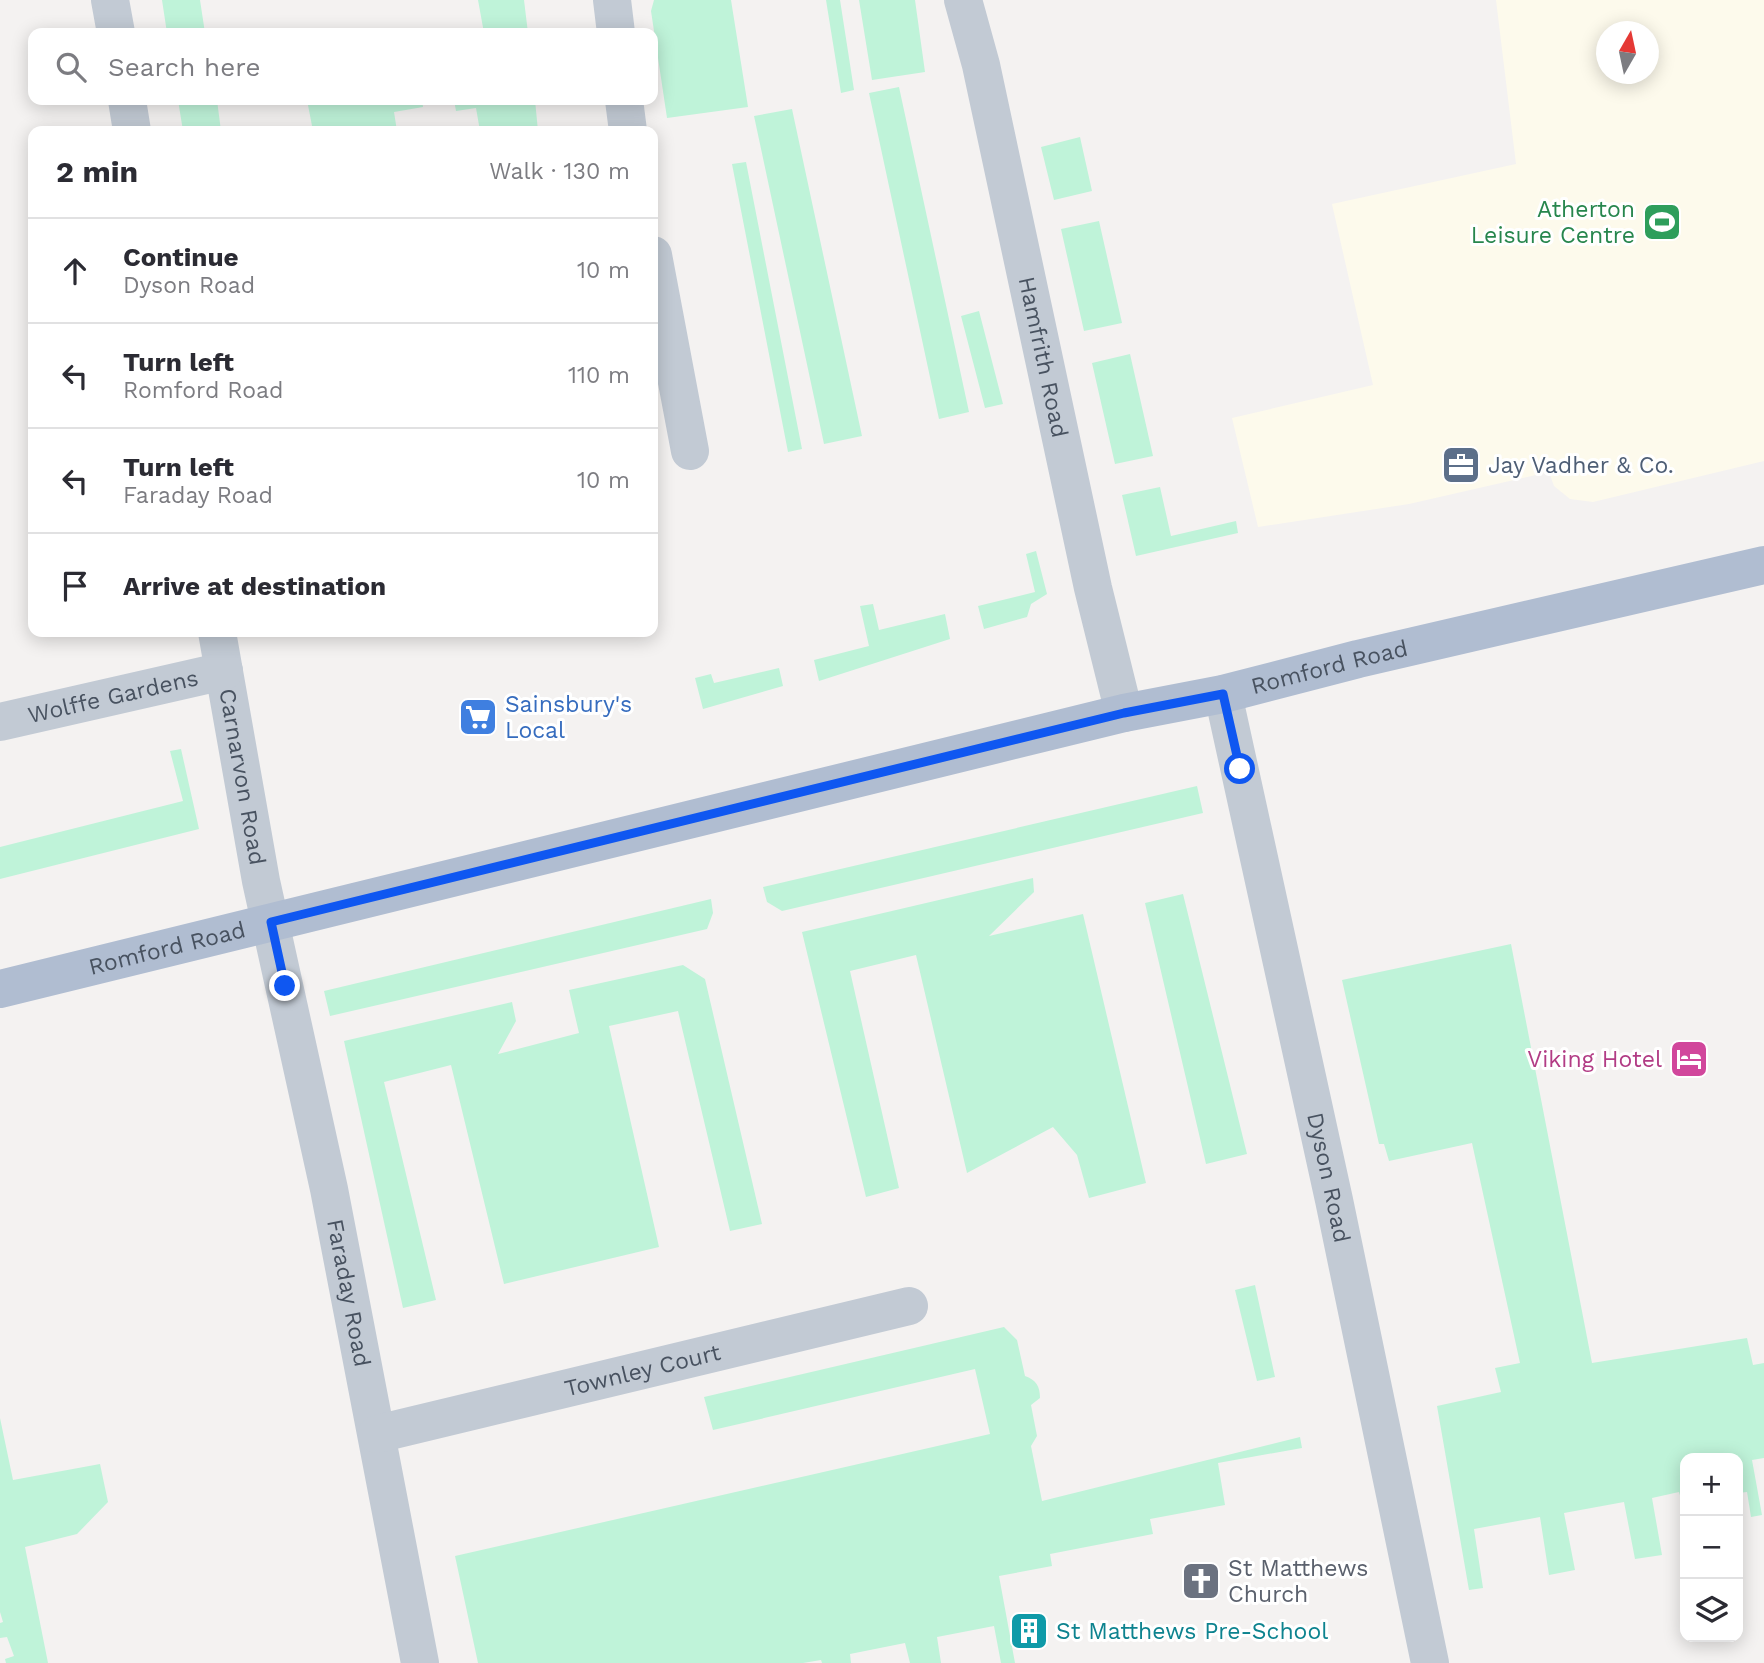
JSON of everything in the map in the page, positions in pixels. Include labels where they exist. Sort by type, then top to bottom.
[{"type":"main road","name":"Romford Road","points":[[0,989],[1124,713],[1223,694],[1358,659],[1764,565]]},
{"type":"street","points":[[110,0],[115,28]]},
{"type":"street","points":[[612,0],[615,28]]},
{"type":"street","name":"Hamfrith Road","points":[[963,0],[981,65],[1093,588],[1124,713]]},
{"type":"street","points":[[128,105],[131,126]]},
{"type":"street","points":[[625,105],[627,126]]},
{"type":"street","points":[[658,281],[690,451]]},
{"type":"street","name":"Carnarvon Road","points":[[218,637],[271,922]]},
{"type":"street","name":"Wolffe Gardens","points":[[0,722],[224,671]]},
{"type":"street","name":"Dyson Road","points":[[1223,694],[1331,1187],[1430,1663]]},
{"type":"street","name":"Faraday Road","points":[[271,922],[329,1189],[420,1663]]},
{"type":"street","name":"Townley Court","points":[[377,1434],[909,1306]]},
{"type":"shaded area","points":[[1496,0],[1764,0],[1764,461],[1593,502],[1570,499],[1554,486],[1549,472],[1409,504],[1258,527],[1232,418],[1373,385],[1332,204],[1516,164]]},
{"type":"green space","points":[[162,0],[200,0],[204,28],[166,28]]},
{"type":"green space","points":[[478,0],[524,0],[527,28],[483,28]]},
{"type":"green space","points":[[654,0],[731,0],[748,107],[667,118],[658,58],[658,28],[654,28],[651,11]]},
{"type":"green space","points":[[826,0],[840,0],[854,90],[841,93]]},
{"type":"green space","points":[[859,0],[915,0],[925,72],[872,80]]},
{"type":"green space","points":[[899,87],[969,412],[939,419],[869,93]]},
{"type":"green space","points":[[179,105],[218,105],[220,126],[182,126]]},
{"type":"green space","points":[[308,105],[423,105],[394,112],[396,126],[312,126]]},
{"type":"green space","points":[[455,105],[535,105],[538,126],[479,126],[476,108],[456,111]]},
{"type":"green space","points":[[792,109],[862,436],[824,444],[754,116]]},
{"type":"green space","points":[[1080,137],[1092,191],[1054,200],[1041,147]]},
{"type":"green space","points":[[746,162],[802,449],[788,452],[732,164]]},
{"type":"green space","points":[[1099,221],[1122,323],[1084,331],[1061,229]]},
{"type":"green space","points":[[979,311],[1003,404],[985,408],[961,316]]},
{"type":"green space","points":[[1130,354],[1153,456],[1115,464],[1092,363]]},
{"type":"green space","points":[[1160,487],[1171,536],[1236,521],[1238,533],[1136,556],[1122,495]]},
{"type":"green space","points":[[1036,551],[1047,594],[1031,604],[1027,617],[984,629],[978,606],[1035,592],[1026,554]]},
{"type":"green space","points":[[873,604],[879,630],[945,614],[950,639],[819,681],[814,660],[869,646],[860,606]]},
{"type":"green space","points":[[779,668],[783,686],[703,709],[695,678],[711,674],[714,683]]},
{"type":"green space","points":[[181,749],[199,829],[0,879],[0,847],[183,801],[170,751]]},
{"type":"green space","points":[[1197,786],[1203,813],[782,911],[767,902],[763,887]]},
{"type":"green space","points":[[1033,878],[1034,892],[989,936],[1083,914],[1146,1183],[1089,1198],[1077,1155],[1053,1127],[967,1173],[916,955],[850,971],[899,1188],[866,1197],[802,932]]},
{"type":"green space","points":[[1183,894],[1247,1154],[1206,1164],[1145,903]]},
{"type":"green space","points":[[711,899],[713,913],[707,929],[330,1016],[324,991]]},
{"type":"green space","points":[[1511,944],[1592,1363],[1747,1338],[1753,1365],[1764,1363],[1764,1458],[1752,1460],[1762,1515],[1751,1517],[1747,1492],[1743,1492],[1743,1453],[1680,1453],[1680,1495],[1679,1492],[1652,1498],[1662,1555],[1635,1559],[1624,1502],[1564,1513],[1575,1570],[1549,1575],[1540,1517],[1474,1529],[1483,1588],[1469,1590],[1437,1406],[1501,1392],[1495,1368],[1520,1363],[1472,1143],[1389,1161],[1384,1144],[1379,1144],[1342,980]]},
{"type":"green space","points":[[683,965],[705,979],[762,1224],[730,1231],[678,1011],[609,1026],[659,1247],[504,1284],[451,1065],[384,1082],[436,1300],[403,1308],[344,1041],[512,1002],[516,1021],[498,1054],[579,1033],[569,990]]},
{"type":"green space","points":[[1255,1285],[1275,1377],[1257,1381],[1235,1290]]},
{"type":"green space","points":[[1004,1327],[1017,1340],[1025,1376],[1037,1384],[1039,1390],[1040,1398],[1031,1405],[1037,1436],[1031,1446],[1042,1501],[1300,1437],[1302,1448],[1218,1463],[1225,1505],[1150,1519],[1153,1534],[1050,1554],[1052,1566],[999,1576],[1015,1663],[1001,1663],[994,1626],[937,1637],[941,1663],[910,1663],[905,1643],[850,1654],[851,1663],[822,1663],[821,1660],[803,1663],[478,1663],[455,1556],[990,1434],[975,1369],[713,1430],[704,1397]]},
{"type":"green space","points":[[0,1418],[13,1480],[100,1464],[108,1502],[77,1534],[25,1547],[48,1663],[6,1663],[5,1659],[14,1656],[7,1637],[0,1638],[0,1623],[3,1622],[0,1612]]},
{"type":"place","name":"Atherton Leisure Centre","points":[[1662,222]]},
{"type":"place","name":"Jay Vadher & Co.","points":[[1461,465]]},
{"type":"place","name":"Sainsbury's Local","points":[[478,717]]},
{"type":"place","name":"Viking Hotel","points":[[1689,1059]]},
{"type":"place","name":"St Matthews Church","points":[[1201,1581]]},
{"type":"place","name":"St Matthews Pre-School","points":[[1029,1631]]},
{"type":"route","points":[[285,986],[271,922],[1124,713],[1223,694],[1240,769]]}]
